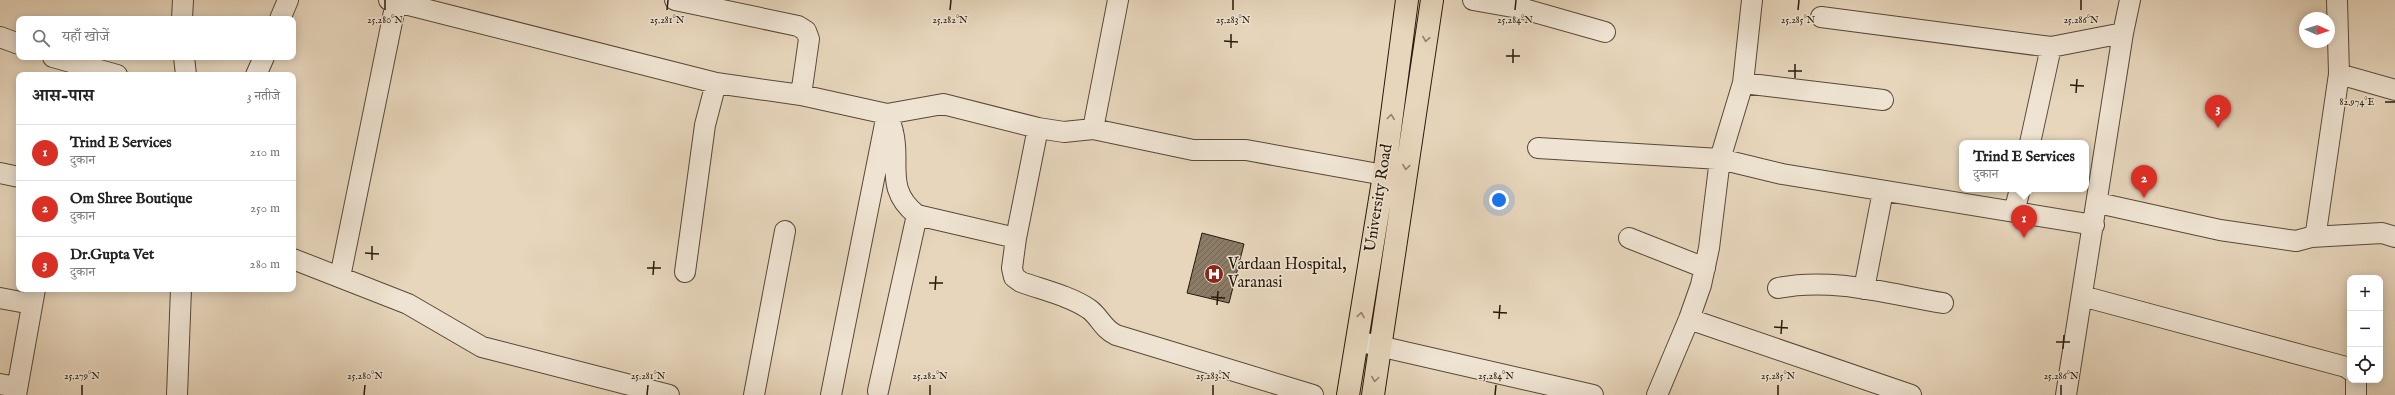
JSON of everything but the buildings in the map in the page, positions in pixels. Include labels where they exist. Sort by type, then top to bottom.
[{"type":"main road","name":"University Road","points":[[1348,395],[1384,175],[1407,0]]},
{"type":"main road","points":[[1373,395],[1432,0]]},
{"type":"street","points":[[182,16],[183,0]]},
{"type":"street","points":[[281,16],[288,0]]},
{"type":"street","points":[[674,0],[798,26],[806,31],[809,39],[801,95]]},
{"type":"street","points":[[1093,129],[1118,0]]},
{"type":"street","points":[[1473,0],[1524,9],[1605,32]]},
{"type":"street","points":[[1657,395],[1689,319],[1705,268],[1720,160],[1743,83],[1752,0]]},
{"type":"street","points":[[2066,395],[2098,203],[2123,33],[2130,0]]},
{"type":"street","points":[[2311,237],[2316,232],[2339,74],[2337,0]]},
{"type":"street","points":[[340,277],[393,1],[716,83],[801,95],[888,114],[943,104],[1038,128],[1064,132],[1093,129],[1193,150],[1246,150],[1384,175]]},
{"type":"street","points":[[1822,17],[2051,47],[2123,33]]},
{"type":"street","points":[[0,37],[16,43]]},
{"type":"street","points":[[2031,140],[2051,47]]},
{"type":"street","points":[[64,60],[106,72]]},
{"type":"street","points":[[184,60],[186,72]]},
{"type":"street","points":[[257,72],[263,60]]},
{"type":"street","points":[[2339,74],[2395,90]]},
{"type":"street","points":[[685,272],[705,125],[716,83]]},
{"type":"street","points":[[1743,83],[1883,100]]},
{"type":"street","points":[[888,114],[894,133],[894,178],[910,210],[917,215],[1016,238]]},
{"type":"street","points":[[831,395],[888,114]]},
{"type":"street","points":[[1038,128],[1016,238],[1012,268],[1014,277],[1021,282],[1080,304],[1090,310],[1107,331],[1313,395]]},
{"type":"street","points":[[1538,148],[1720,160],[1782,174],[2094,225]]},
{"type":"street","points":[[0,173],[16,176]]},
{"type":"street","points":[[1864,289],[1883,191]]},
{"type":"street","points":[[2014,212],[2019,192]]},
{"type":"street","points":[[2098,203],[2220,230],[2296,241],[2311,237],[2382,234],[2395,237]]},
{"type":"street","points":[[878,391],[917,215]]},
{"type":"street","points":[[754,395],[785,230]]},
{"type":"street","points":[[1629,238],[1705,268]]},
{"type":"street","points":[[296,260],[408,304],[482,347],[669,395]]},
{"type":"street","points":[[1778,288],[1800,284],[1843,286],[1943,303]]},
{"type":"street","points":[[177,395],[181,292]]},
{"type":"street","points":[[0,298],[34,296],[11,389]]},
{"type":"street","points":[[2082,296],[2347,368]]},
{"type":"street","points":[[1689,319],[1911,395]]},
{"type":"street","points":[[1357,341],[1380,348],[1593,395]]},
{"type":"street","points":[[2356,383],[2356,395]]},
{"type":"place","name":"Dr.Gupta Vet","points":[[2218,128]]},
{"type":"place","name":"Om Shree Boutique","points":[[2144,198]]},
{"type":"place","name":"Trind E Services","points":[[2024,238]]},
{"type":"place","name":"Vardaan Hospital, Varanasi","points":[[1214,274]]}]
